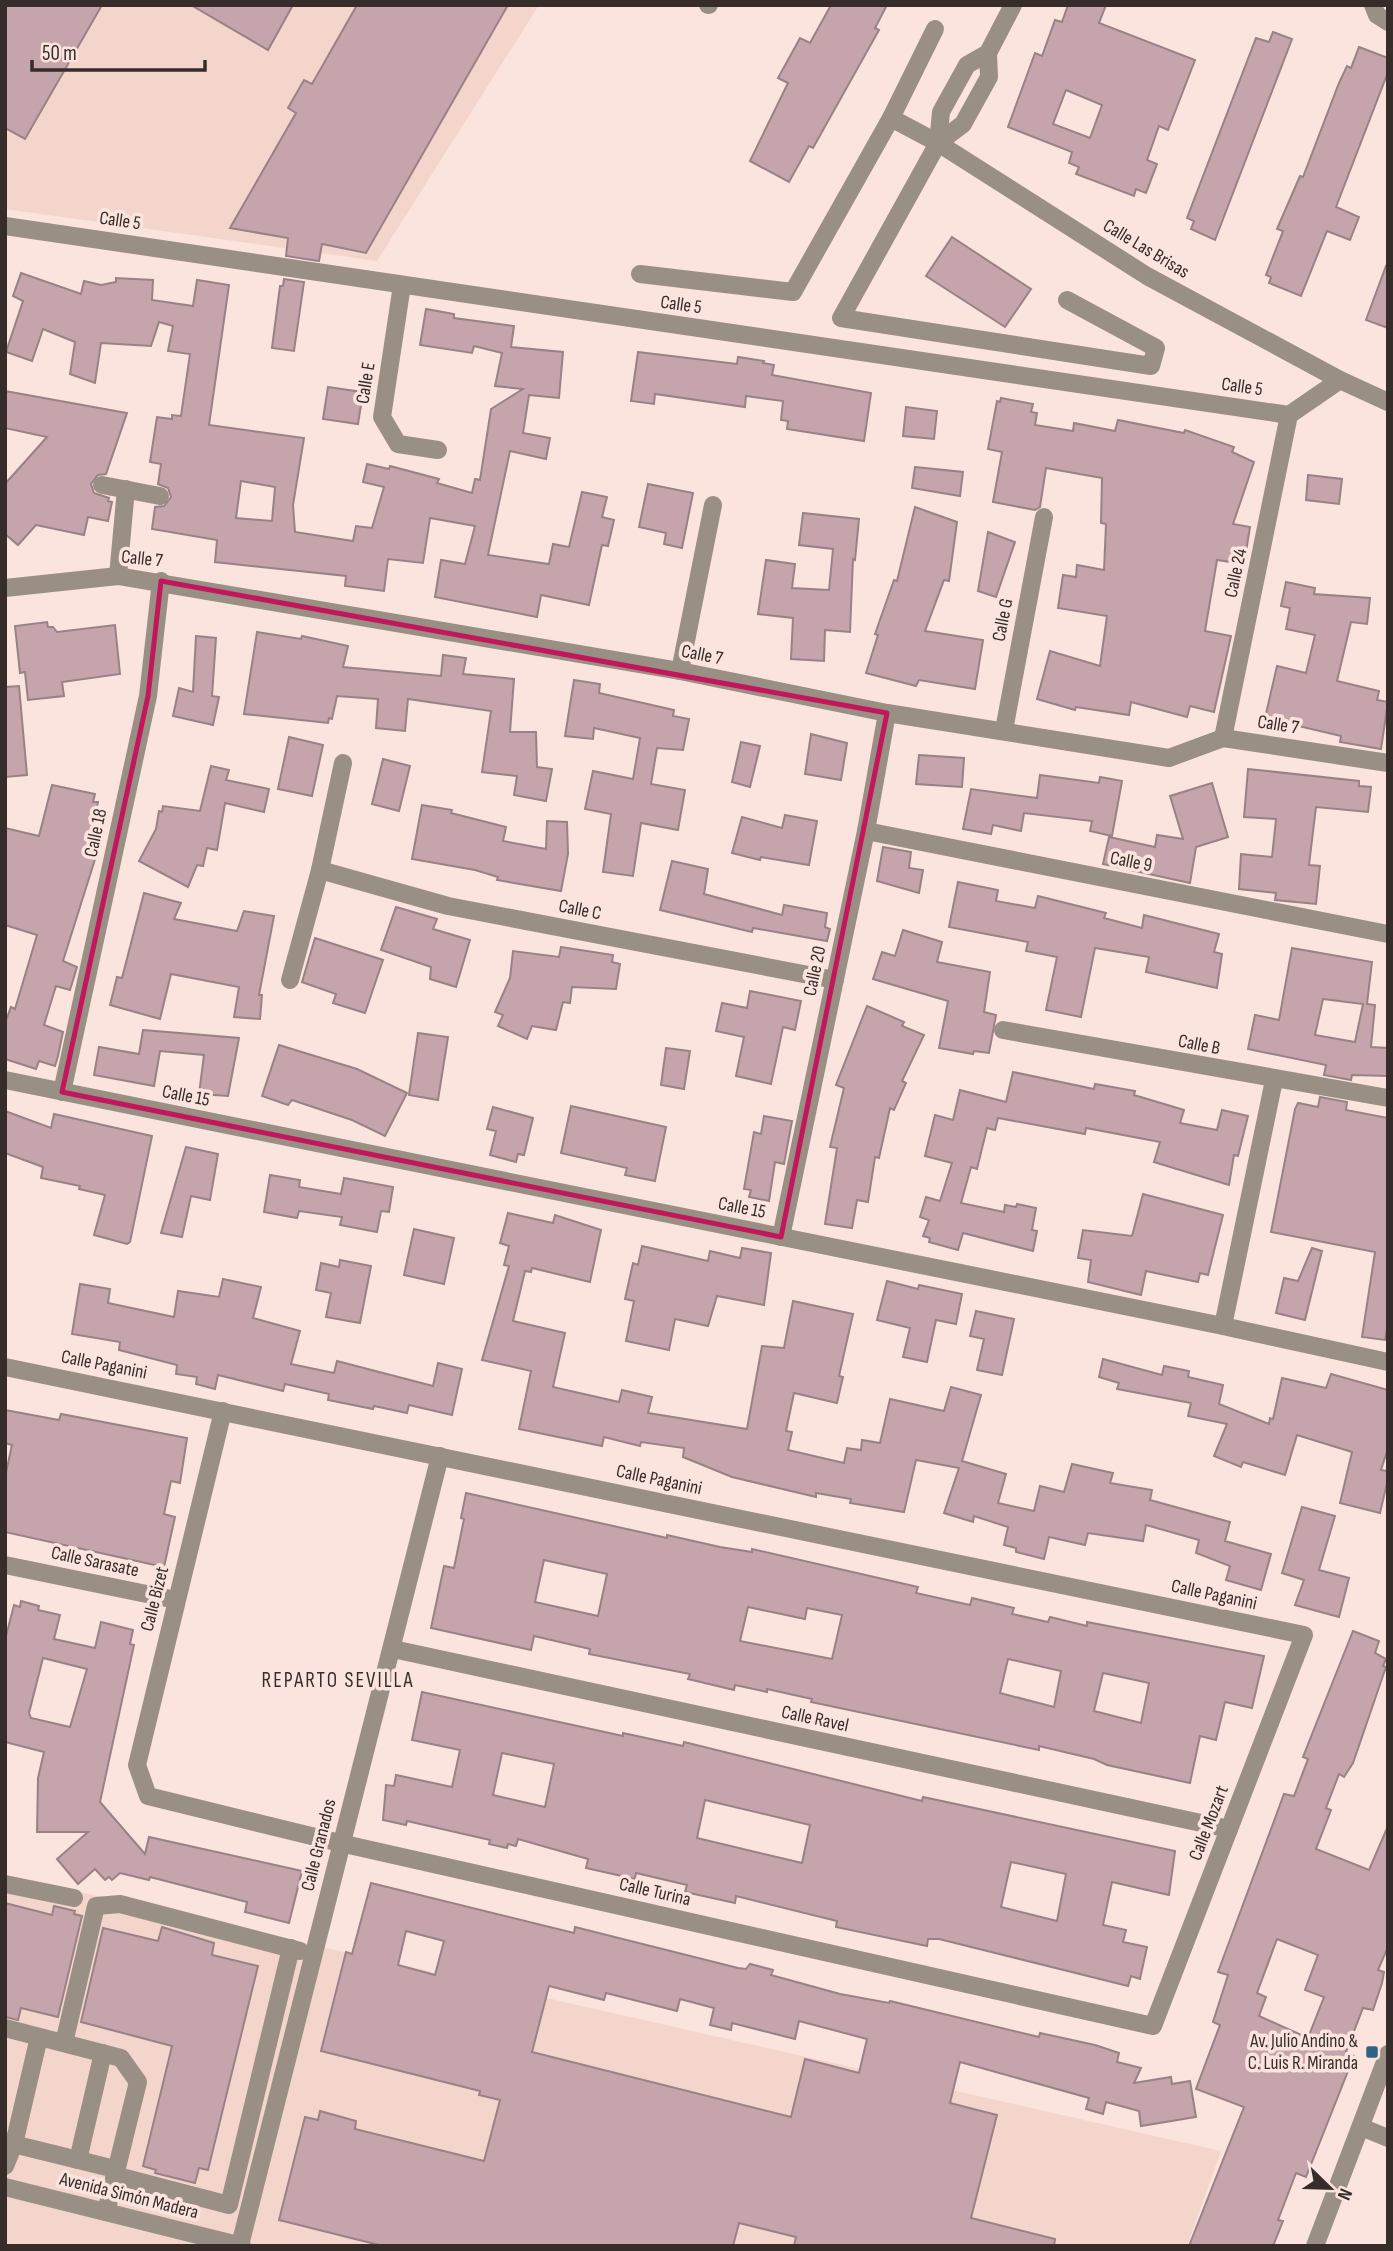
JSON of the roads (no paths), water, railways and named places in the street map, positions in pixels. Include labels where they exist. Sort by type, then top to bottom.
[{"type":"street","points":[[1013,5],[988,53],[989,77],[962,124],[938,143],[841,318],[1151,366],[1156,348],[1067,300]]},
{"type":"street","points":[[1373,5],[1377,15],[1388,22]]},
{"type":"street","points":[[640,274],[793,292],[891,118],[935,29]]},
{"type":"street","points":[[938,143],[941,111],[967,65],[988,53]]},
{"type":"street","name":"Calle Las Brisas","points":[[891,118],[938,143],[1147,276],[1340,380],[1388,402]]},
{"type":"street","name":"Calle 5","points":[[5,226],[1289,415]]},
{"type":"street","name":"Calle E","points":[[402,285],[382,417],[398,444],[438,450]]},
{"type":"street","points":[[1289,415],[1340,380]]},
{"type":"street","name":"Calle 24","points":[[1223,738],[1289,415]]},
{"type":"street","points":[[103,485],[160,496]]},
{"type":"street","points":[[118,576],[126,489]]},
{"type":"street","points":[[680,671],[713,505]]},
{"type":"street","name":"Calle G","points":[[1004,730],[1044,517]]},
{"type":"street","name":"Calle 7","points":[[5,588],[118,576],[161,581],[680,671],[887,713],[1168,758],[1223,738],[1388,763]]},
{"type":"street","name":"Calle 18","points":[[62,1092],[148,696],[161,581]]},
{"type":"street","name":"Calle 20","points":[[780,1237],[866,831],[887,713]]},
{"type":"street","points":[[290,980],[320,870],[343,763]]},
{"type":"street","name":"Calle 9","points":[[866,831],[1388,934]]},
{"type":"street","name":"Calle C","points":[[320,870],[448,906],[835,980]]},
{"type":"street","name":"Calle B","points":[[1003,1030],[1273,1080],[1388,1098]]},
{"type":"street","name":"Calle 15","points":[[5,1080],[1223,1326],[1388,1362]]},
{"type":"street","points":[[1223,1326],[1273,1080]]},
{"type":"street","name":"Calle Paganini","points":[[5,1367],[1304,1635]]},
{"type":"street","name":"Calle Bizet","points":[[148,1796],[137,1765],[223,1410]]},
{"type":"street","name":"Calle Granados","points":[[241,2246],[340,1843],[393,1649],[440,1456]]},
{"type":"street","name":"Calle Sarasate","points":[[5,1565],[176,1600]]},
{"type":"street","name":"Calle Mozart","points":[[1153,2026],[1304,1635]]},
{"type":"street","name":"Calle Ravel","points":[[393,1649],[1229,1829]]},
{"type":"street","name":"Calle Turina","points":[[148,1796],[340,1843],[1153,2026]]},
{"type":"street","points":[[5,1884],[74,1898]]},
{"type":"street","points":[[64,2043],[96,1906],[120,1904],[313,1954]]},
{"type":"street","points":[[177,1919],[197,1933]]},
{"type":"street","points":[[218,1939],[232,1943],[257,1939]]},
{"type":"street","points":[[10,2143],[78,2160],[229,2205],[290,1948]]},
{"type":"street","points":[[5,2028],[121,2058],[138,2082],[106,2212]]},
{"type":"street","points":[[5,2166],[39,2037]]},
{"type":"street","points":[[78,2160],[103,2053]]},
{"type":"street","points":[[1315,2246],[1388,2054]]},
{"type":"street","points":[[1361,2127],[1388,2138]]},
{"type":"street","name":"Avenida Simón Madera","points":[[5,2187],[241,2246]]},
{"type":"place","name":"Av. Julio Andino & C. Luis R. Miranda","points":[[1372,2052]]},
{"type":"district","name":"REPARTO SEVILLA","points":[[338,1680]]}]
